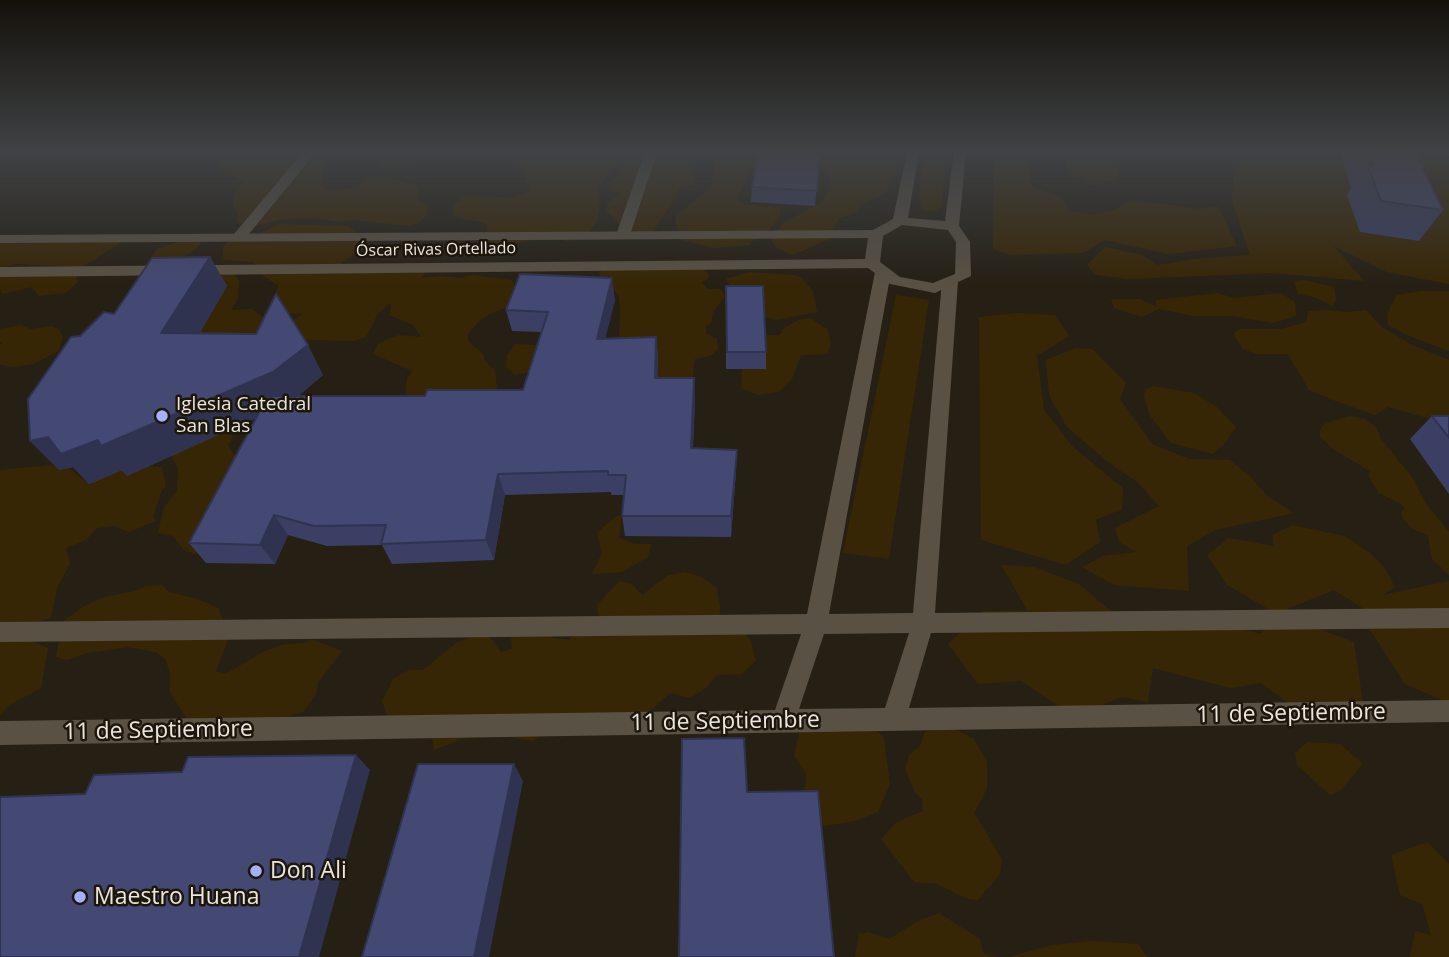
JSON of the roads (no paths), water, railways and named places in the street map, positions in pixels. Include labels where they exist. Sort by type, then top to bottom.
[{"type":"street","points":[[239,237],[273,197]]},
{"type":"street","points":[[623,236],[636,197]]},
{"type":"street","points":[[900,221],[905,197]]},
{"type":"street","points":[[877,268],[895,281],[935,288],[963,276],[963,243],[952,226],[955,197]]},
{"type":"street","points":[[783,721],[816,624],[877,268],[876,234],[900,221],[952,226]]},
{"type":"street","name":"Óscar Rivas Ortellado","points":[[0,239],[876,234]]},
{"type":"street","name":"Óscar Rivas Ortellado","points":[[0,272],[877,268]]},
{"type":"street","points":[[893,720],[923,623],[950,281]]},
{"type":"street","points":[[0,632],[1449,618]]},
{"type":"street","name":"11 de Septiembre","points":[[0,733],[1449,711]]},
{"type":"place","name":"Iglesia Catedral San Blas","points":[[162,416]]},
{"type":"place","name":"Don Ali","points":[[256,871]]},
{"type":"place","name":"Maestro Huana","points":[[80,897]]}]
